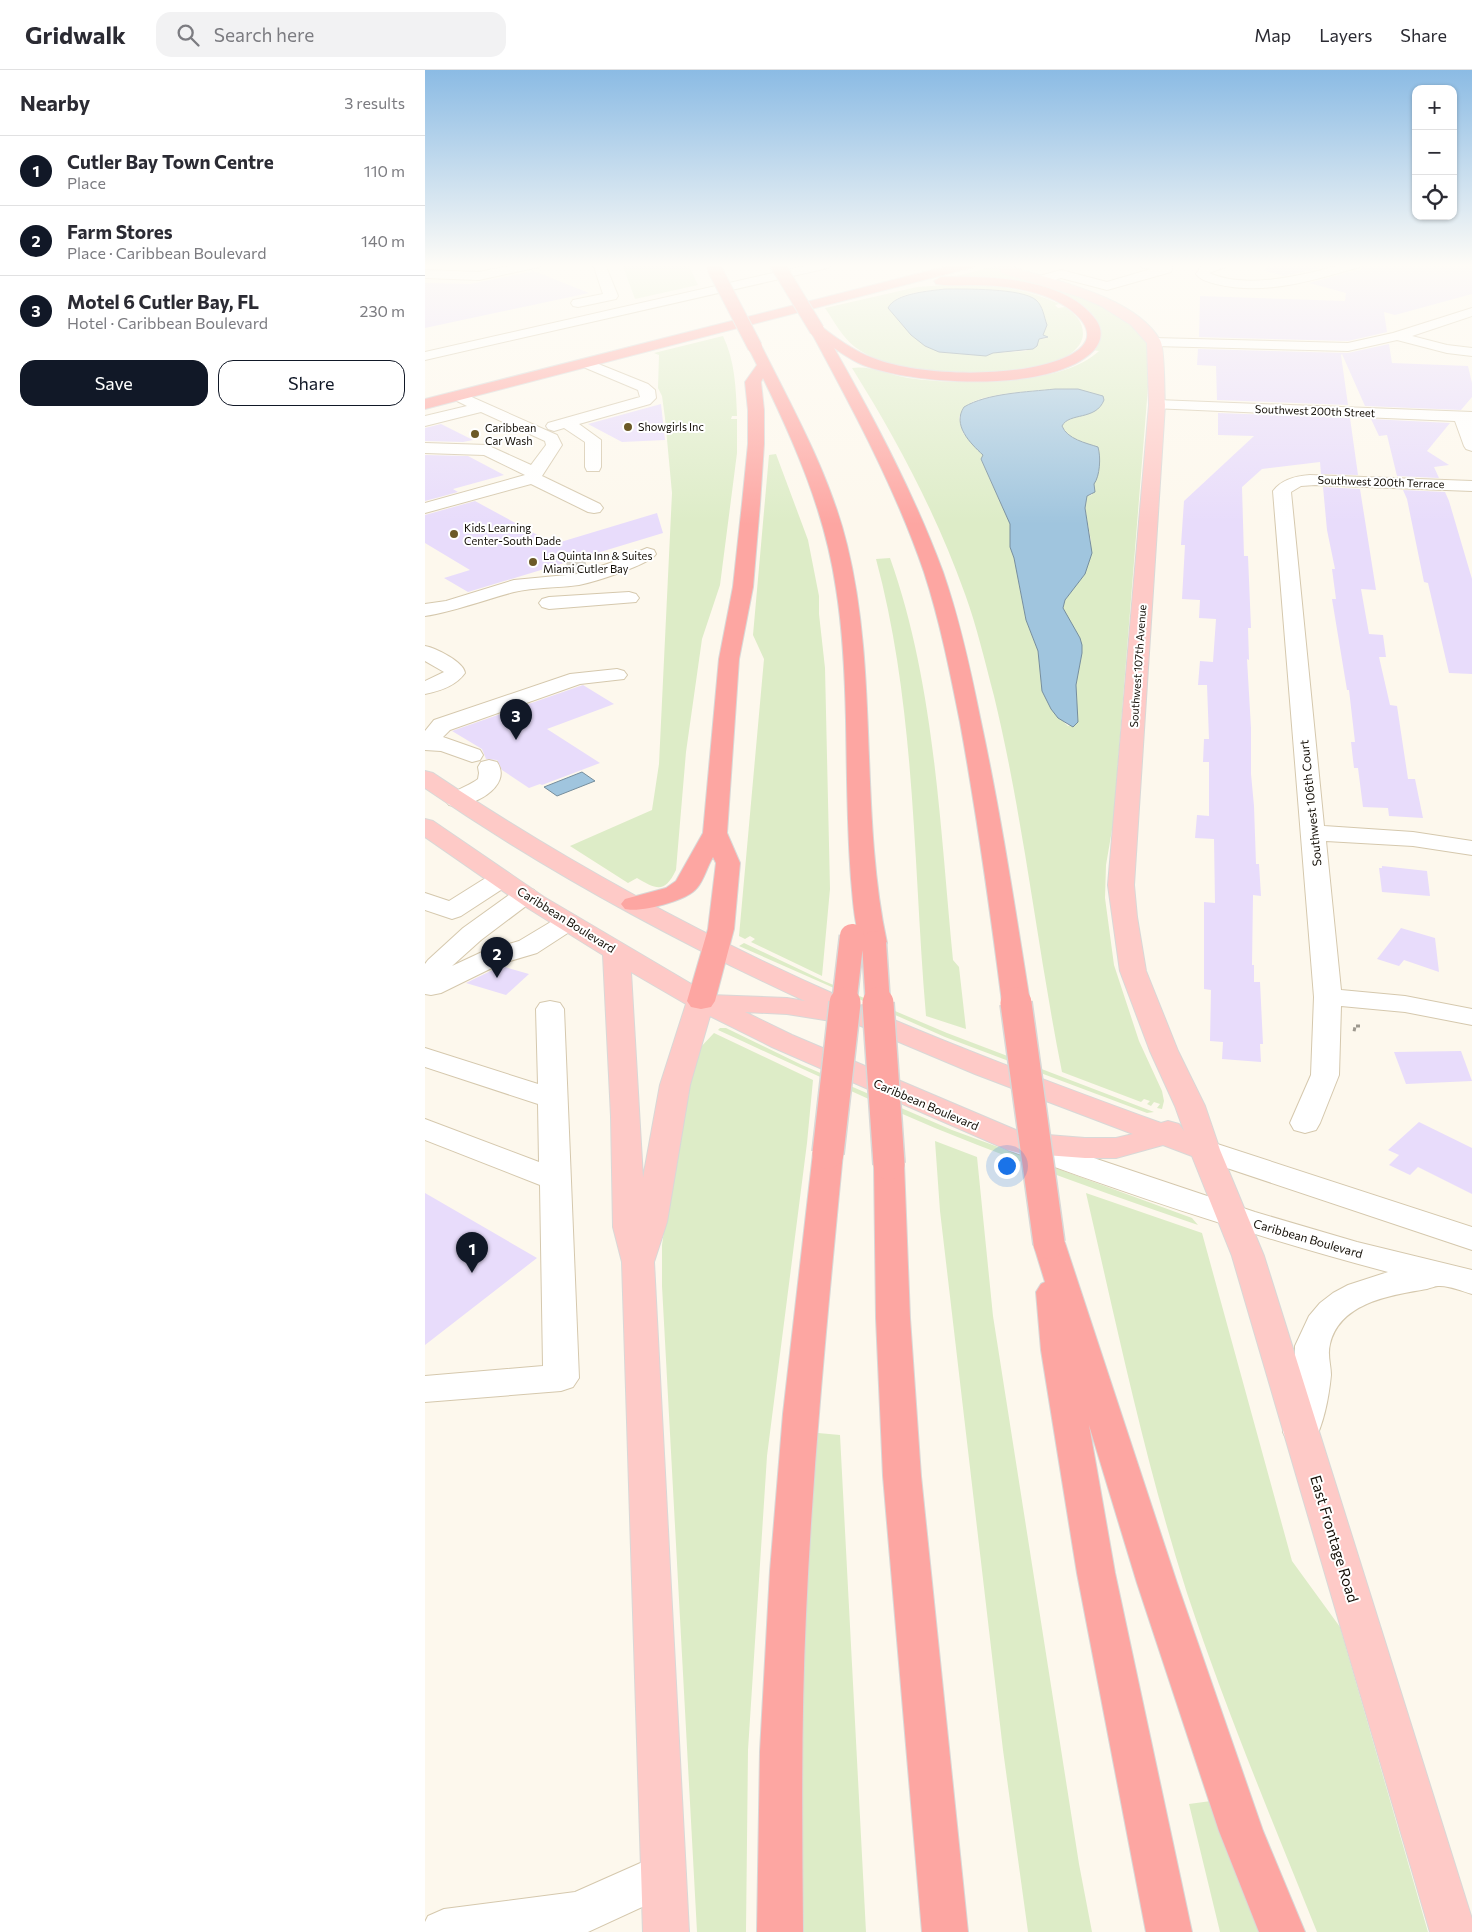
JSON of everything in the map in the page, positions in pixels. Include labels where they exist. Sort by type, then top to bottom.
[{"type":"highway","points":[[425,404],[632,351]]},
{"type":"highway","points":[[757,351],[819,484],[838,547],[850,624],[855,687],[865,896],[863,939],[828,1153],[798,1450],[789,1572],[781,1748],[779,1932]]},
{"type":"highway","points":[[829,351],[865,417],[914,520],[934,574],[956,650],[989,817],[1016,1002],[1049,1243],[1058,1350],[1096,1573],[1169,1932]]},
{"type":"highway","points":[[846,351],[873,364],[912,374],[953,377],[1017,374],[1050,368],[1082,354],[1085,351]]},
{"type":"highway","points":[[634,904],[675,893],[687,885],[693,870],[715,833],[729,659],[743,587],[751,504],[756,444],[756,410],[753,382],[764,365]]},
{"type":"highway","points":[[435,385],[458,396]]},
{"type":"highway","points":[[701,1001],[722,920],[728,863],[715,833]]},
{"type":"highway","points":[[863,939],[889,1164],[893,1318],[902,1476],[945,1932]]},
{"type":"highway","points":[[1049,1243],[1157,1583],[1241,1831],[1282,1932]]},
{"type":"main road","name":"Southwest 107th Avenue","points":[[1154,351],[1157,405],[1121,884],[1124,917],[1133,971],[1164,1052],[1191,1106],[1205,1150]]},
{"type":"main road","points":[[425,778],[540,852],[634,904],[716,947],[856,1014],[957,1056],[1205,1150]]},
{"type":"main road","name":"Caribbean Boulevard","points":[[425,826],[525,895],[701,1001],[782,1041],[879,1085],[1019,1143]]},
{"type":"main road","points":[[616,951],[626,1116],[629,1227],[638,1262],[666,1932]]},
{"type":"main road","points":[[638,1262],[651,1222],[675,1085],[701,1001],[787,1006],[817,1012],[856,1014]]},
{"type":"main road","points":[[1019,1143],[1116,1148],[1164,1135],[1179,1123],[1191,1106]]},
{"type":"main road","name":"East Frontage Road","points":[[1205,1150],[1248,1256],[1453,1932]]},
{"type":"street","points":[[425,356],[447,351]]},
{"type":"street","points":[[533,431],[645,402],[648,398],[647,390],[586,363]]},
{"type":"street","points":[[425,508],[533,476],[554,443],[551,438],[458,396]]},
{"type":"street","name":"Southwest 200th Street","points":[[1157,405],[1467,416]]},
{"type":"street","points":[[425,421],[483,407]]},
{"type":"street","points":[[1467,416],[1472,446]]},
{"type":"street","points":[[566,423],[593,440],[593,467]]},
{"type":"street","points":[[425,448],[487,450],[594,508]]},
{"type":"street","name":"Southwest 200th Terrace","points":[[1290,484],[1305,480],[1325,480],[1472,486]]},
{"type":"street","name":"Southwest 106th Court","points":[[1290,484],[1285,486],[1281,495],[1328,997],[1325,1075],[1305,1123]]},
{"type":"street","points":[[425,610],[449,606],[514,586],[579,579],[623,565],[647,554]]},
{"type":"street","points":[[590,564],[623,565]]},
{"type":"street","points":[[542,583],[555,573],[568,570]]},
{"type":"street","points":[[549,603],[629,598]]},
{"type":"street","points":[[425,652],[455,670],[455,674],[447,680],[425,688]]},
{"type":"street","points":[[425,743],[442,726],[577,678],[617,675]]},
{"type":"street","points":[[425,743],[444,744],[481,761],[491,771],[490,779],[483,787],[457,800]]},
{"type":"street","points":[[1314,833],[1413,839],[1472,848]]},
{"type":"street","points":[[425,901],[452,911],[501,879]]},
{"type":"street","points":[[525,895],[472,934],[437,966],[431,987],[491,958],[528,947],[568,922]]},
{"type":"street","points":[[1328,997],[1405,1004],[1472,1017]]},
{"type":"street","points":[[425,1389],[561,1378],[550,1009]]},
{"type":"street","points":[[425,1057],[553,1099]]},
{"type":"street","points":[[425,1129],[555,1179]]},
{"type":"street","name":"Caribbean Boulevard","points":[[1019,1143],[1143,1188],[1233,1217],[1331,1246],[1457,1279]]},
{"type":"street","points":[[1205,1150],[1472,1239]]},
{"type":"street","points":[[1301,1432],[1313,1373],[1311,1354],[1313,1342],[1319,1328],[1329,1313],[1353,1296],[1368,1289],[1397,1281],[1457,1279]]},
{"type":"street","points":[[444,1932],[577,1914],[663,1874]]},
{"type":"green space","points":[[663,351],[729,351],[734,375],[737,416],[732,416],[731,419],[737,419],[737,453],[720,585],[702,639],[686,752],[676,870],[668,883],[660,887],[655,887],[637,878],[628,883],[570,846],[652,810],[659,764],[672,493],[665,418],[662,396],[658,388],[659,355],[654,353]]},
{"type":"green space","points":[[861,351],[937,351],[986,356],[993,353],[1026,351],[1073,351],[1060,360],[1036,367],[979,372],[952,372],[904,367],[875,358]]},
{"type":"green space","points":[[1099,351],[1149,351],[1150,362],[1113,824],[1106,865],[1105,898],[1114,965],[1139,1041],[1162,1091],[1164,1101],[1162,1109],[1157,1108],[1160,1104],[1154,1102],[1151,1106],[1147,1104],[1150,1101],[1144,1099],[1141,1102],[1062,1072],[1014,789],[1005,743],[981,645],[954,564],[915,478],[885,422],[852,368],[873,369],[908,378],[953,382],[1008,381],[1060,371],[1082,363]],"holes":[[[1055,389],[1103,396],[1073,418],[1064,422],[1062,426],[1064,430],[1072,437],[1098,447],[1092,495],[1087,496],[1085,508],[1091,541],[1085,574],[1065,600],[1063,609],[1080,638],[1082,653],[1076,685],[1078,722],[1068,726],[1051,709],[1042,691],[1038,651],[1026,620],[1014,558],[1010,547],[1010,524],[981,459],[983,455],[963,433],[959,417],[972,402],[1001,394]]]},
{"type":"green space","points":[[776,454],[808,540],[819,596],[825,668],[830,889],[822,976],[751,942],[755,939],[750,936],[745,939],[739,936],[764,659],[753,635],[769,455]]},
{"type":"green space","points":[[890,558],[905,606],[917,655],[926,706],[939,808],[953,960],[959,967],[966,1029],[926,1016],[906,729],[889,615],[876,559]]},
{"type":"green space","points":[[744,943],[824,981],[947,1033],[1154,1112],[1147,1113],[945,1037],[739,946]]},
{"type":"green space","points":[[726,1028],[802,1065],[952,1130],[1192,1218],[1198,1225],[1000,1154],[935,1128],[718,1030]]},
{"type":"green space","points":[[714,1033],[813,1080],[807,1143],[767,1456],[748,1750],[746,1932],[697,1932],[662,1286],[662,1245],[673,1168],[677,1165],[678,1160],[675,1157],[698,1050]]},
{"type":"green space","points":[[935,1141],[977,1157],[993,1316],[1079,1864],[1092,1932],[1028,1932],[1003,1750],[940,1211]]},
{"type":"green space","points":[[1086,1193],[1202,1233],[1292,1561],[1340,1627],[1428,1932],[1317,1932],[1233,1721],[1187,1593],[1145,1444]]},
{"type":"green space","points":[[818,1433],[840,1435],[866,1932],[800,1932],[802,1667],[808,1528]]},
{"type":"green space","points":[[1211,1801],[1262,1932],[1220,1932],[1189,1804]]},
{"type":"water","points":[[936,351],[1014,351],[993,353],[986,356]]},
{"type":"water","points":[[1055,389],[1078,389],[1103,396],[1104,400],[1095,411],[1070,419],[1062,426],[1072,437],[1098,447],[1099,456],[1099,471],[1094,484],[1095,492],[1087,496],[1085,508],[1092,553],[1085,574],[1065,600],[1063,608],[1082,645],[1076,685],[1078,722],[1073,727],[1058,718],[1042,691],[1038,651],[1026,620],[1014,558],[1010,547],[1010,524],[981,459],[983,455],[964,433],[960,420],[964,407],[973,402],[1008,394]]},
{"type":"water","points":[[582,772],[595,781],[557,796],[544,787]]},
{"type":"building","points":[[1198,351],[1348,353],[1358,351],[1390,351],[1392,363],[1468,366],[1472,383],[1472,397],[1461,410],[1365,406],[1342,354],[1348,405],[1217,400],[1216,366],[1197,365]]},
{"type":"building","name":"Showgirls Inc","points":[[661,404],[665,440],[622,442],[588,424]]},
{"type":"building","points":[[1218,413],[1350,418],[1358,475],[1321,474],[1320,462],[1262,469],[1242,487],[1244,556],[1248,556],[1251,628],[1248,628],[1249,660],[1247,659],[1251,728],[1251,774],[1256,864],[1259,864],[1261,896],[1253,895],[1252,965],[1254,965],[1254,982],[1260,982],[1263,1044],[1260,1044],[1261,1062],[1222,1059],[1223,1042],[1210,1041],[1211,990],[1204,989],[1204,902],[1215,903],[1214,839],[1195,838],[1197,815],[1209,816],[1209,762],[1203,762],[1204,739],[1209,739],[1207,685],[1198,685],[1200,661],[1213,662],[1216,619],[1199,618],[1200,600],[1182,599],[1185,545],[1181,545],[1184,501],[1254,436],[1218,435]]},
{"type":"building","points":[[1371,419],[1450,423],[1427,451],[1449,465],[1434,467],[1439,478],[1397,476],[1387,435],[1379,436]]},
{"type":"building","points":[[441,424],[473,440],[463,442],[425,441],[425,428]]},
{"type":"building","points":[[425,455],[468,456],[504,475],[453,489],[458,492],[425,501]]},
{"type":"building","points":[[1323,487],[1360,489],[1376,590],[1361,589],[1369,634],[1383,635],[1386,657],[1379,657],[1390,705],[1397,706],[1408,779],[1415,779],[1423,818],[1389,816],[1388,808],[1363,807],[1358,768],[1354,768],[1351,742],[1355,742],[1349,690],[1347,690],[1332,599],[1336,599],[1332,569],[1335,569],[1327,530]]},
{"type":"building","points":[[1403,490],[1445,492],[1449,501],[1472,579],[1472,674],[1449,673],[1428,583],[1424,582],[1407,499]]},
{"type":"building","points":[[475,501],[554,544],[657,513],[663,533],[468,592],[444,578],[470,570],[425,543],[425,515]]},
{"type":"building","points":[[583,685],[614,704],[547,729],[600,763],[542,785],[529,788],[502,770],[497,760],[486,759],[482,749],[452,731]]},
{"type":"building","points":[[1382,866],[1427,871],[1430,896],[1382,892],[1379,868],[1382,868]]},
{"type":"building","points":[[1401,928],[1435,938],[1439,972],[1404,960],[1399,966],[1377,959]]},
{"type":"building","points":[[501,966],[529,974],[506,995],[466,983]]},
{"type":"building","points":[[1461,1051],[1472,1081],[1406,1084],[1394,1052]]},
{"type":"building","points":[[1419,1122],[1472,1148],[1472,1194],[1418,1167],[1410,1175],[1389,1165],[1399,1155],[1388,1150]]},
{"type":"building","points":[[425,1193],[537,1258],[425,1345]]},
{"type":"tunnel","points":[[568,570],[590,564]]},
{"type":"place","name":"Showgirls Inc","points":[[628,427]]},
{"type":"place","name":"Caribbean Car Wash","points":[[475,434]]},
{"type":"place","name":"Kids Learning Center-South Dade","points":[[454,534]]},
{"type":"place","name":"La Quinta Inn & Suites Miami Cutler Bay","points":[[533,562]]},
{"type":"place","name":"Motel 6 Cutler Bay, FL","points":[[516,740]]},
{"type":"place","name":"Farm Stores","points":[[497,978]]},
{"type":"place","name":"Cutler Bay Town Centre","points":[[472,1273]]}]
